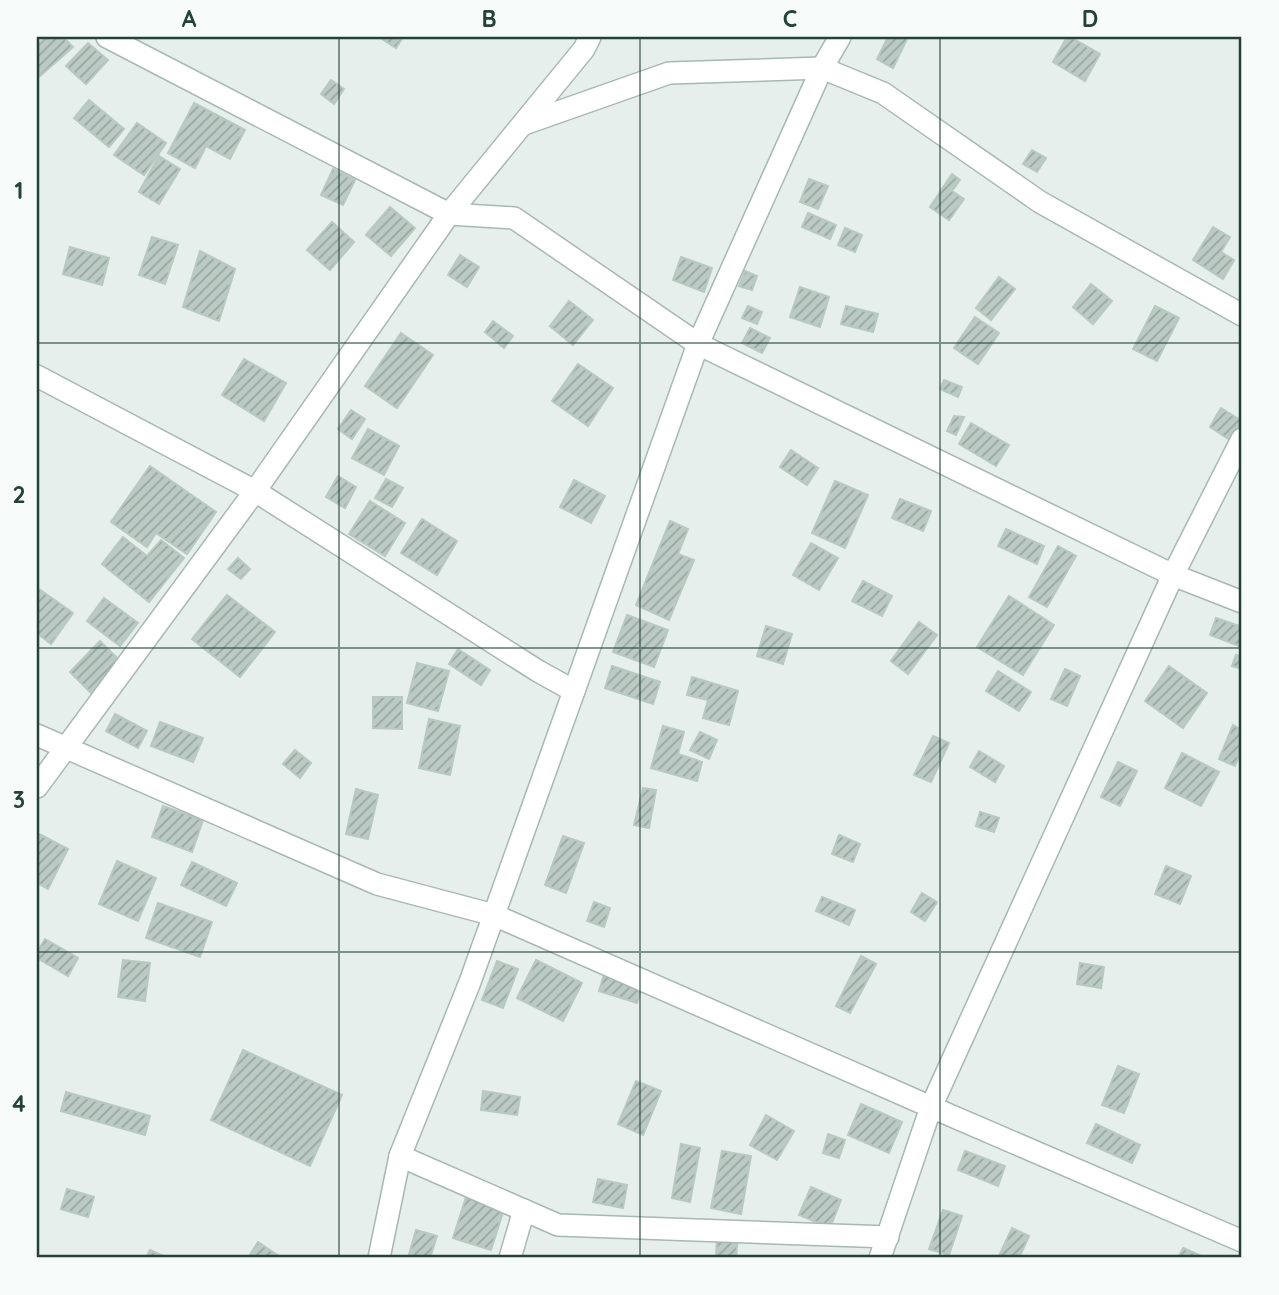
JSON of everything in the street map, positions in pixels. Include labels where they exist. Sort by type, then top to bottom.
[{"type":"street","points":[[107,37],[449,214],[514,218],[698,344],[1173,575],[1242,602]]},
{"type":"street","points":[[37,787],[255,491],[449,214],[584,49],[590,37]]},
{"type":"street","points":[[379,1258],[400,1156],[470,982],[698,344],[822,68],[840,37]]},
{"type":"street","points":[[522,125],[669,73],[822,68],[883,93],[1040,202],[1242,315]]},
{"type":"street","points":[[37,376],[255,491],[538,671],[574,691]]},
{"type":"street","points":[[880,1258],[931,1107],[1173,575],[1242,439]]},
{"type":"street","points":[[37,734],[377,884],[494,915],[1242,1241]]},
{"type":"street","points":[[400,1156],[558,1225],[888,1237]]},
{"type":"street","points":[[510,1258],[524,1210]]},
{"type":"building","points":[[46,37],[63,37],[73,47],[40,76],[37,72],[37,45]]},
{"type":"building","points":[[379,37],[403,37],[396,48]]},
{"type":"building","points":[[888,37],[908,37],[893,68],[877,59]]},
{"type":"building","points":[[1067,37],[1100,54],[1085,81],[1053,62]]},
{"type":"building","points":[[88,43],[108,60],[86,84],[66,66]]},
{"type":"building","points":[[331,80],[344,89],[334,104],[321,94]]},
{"type":"building","points":[[89,100],[124,129],[109,147],[74,118]]},
{"type":"building","points":[[194,103],[245,130],[230,159],[206,146],[195,168],[168,153]]},
{"type":"building","points":[[137,123],[166,143],[144,175],[114,155]]},
{"type":"building","points":[[1032,150],[1046,158],[1037,172],[1023,164]]},
{"type":"building","points":[[159,156],[180,169],[159,204],[139,192]]},
{"type":"building","points":[[333,169],[355,180],[343,205],[321,195]]},
{"type":"building","points":[[952,174],[960,180],[952,191],[964,199],[949,220],[930,207]]},
{"type":"building","points":[[809,179],[828,186],[818,209],[800,202]]},
{"type":"building","points":[[390,207],[415,228],[391,256],[366,235]]},
{"type":"building","points":[[808,213],[836,225],[830,239],[802,227]]},
{"type":"building","points":[[332,222],[354,242],[330,270],[307,250]]},
{"type":"building","points":[[1213,227],[1230,237],[1221,252],[1234,260],[1223,279],[1193,260]]},
{"type":"building","points":[[845,228],[862,235],[855,252],[838,245]]},
{"type":"building","points":[[152,237],[178,245],[165,284],[139,275]]},
{"type":"building","points":[[70,247],[109,258],[102,285],[63,274]]},
{"type":"building","points":[[200,251],[235,269],[219,321],[183,307]]},
{"type":"building","points":[[460,255],[479,267],[467,287],[448,275]]},
{"type":"building","points":[[681,257],[712,268],[704,292],[673,280]]},
{"type":"building","points":[[745,271],[757,276],[752,290],[739,286]]},
{"type":"building","points":[[999,277],[1015,289],[991,320],[976,308]]},
{"type":"building","points":[[1091,284],[1112,301],[1093,324],[1073,307]]},
{"type":"building","points":[[800,287],[829,297],[820,327],[790,317]]},
{"type":"building","points":[[569,301],[593,320],[573,345],[550,326]]},
{"type":"building","points":[[748,306],[762,312],[757,324],[742,318]]},
{"type":"building","points":[[846,306],[878,314],[873,332],[841,324]]},
{"type":"building","points":[[1155,306],[1179,318],[1157,361],[1133,349]]},
{"type":"building","points":[[975,317],[999,333],[978,364],[954,348]]},
{"type":"building","points":[[493,321],[513,336],[504,348],[485,332]]},
{"type":"building","points":[[750,328],[770,338],[762,353],[742,343]]},
{"type":"building","points":[[401,333],[433,355],[397,408],[365,386]]},
{"type":"building","points":[[244,359],[286,383],[264,421],[222,395]]},
{"type":"building","points":[[578,364],[613,388],[588,426],[552,401]]},
{"type":"building","points":[[944,380],[962,387],[958,397],[940,389]]},
{"type":"building","points":[[1221,408],[1242,421],[1230,440],[1210,427]]},
{"type":"building","points":[[351,410],[365,419],[352,439],[338,429]]},
{"type":"building","points":[[954,416],[964,417],[956,435],[947,431]]},
{"type":"building","points":[[971,423],[1009,445],[996,466],[959,444]]},
{"type":"building","points":[[368,429],[399,446],[384,475],[352,458]]},
{"type":"building","points":[[791,450],[818,468],[807,485],[780,467]]},
{"type":"building","points":[[150,466],[216,512],[187,554],[156,533],[147,547],[111,522]]},
{"type":"building","points":[[338,476],[356,487],[345,508],[326,497]]},
{"type":"building","points":[[386,479],[403,488],[392,507],[375,498]]},
{"type":"building","points":[[574,480],[605,496],[591,523],[560,507]]},
{"type":"building","points":[[835,481],[868,495],[845,548],[812,533]]},
{"type":"building","points":[[900,499],[931,511],[923,531],[892,518]]},
{"type":"building","points":[[370,501],[405,523],[385,556],[349,534]]},
{"type":"building","points":[[422,519],[457,541],[437,575],[401,553]]},
{"type":"building","points":[[670,521],[688,529],[678,554],[694,560],[669,620],[636,605]]},
{"type":"building","points":[[1006,529],[1044,546],[1037,564],[998,546]]},
{"type":"building","points":[[123,537],[147,556],[161,540],[184,558],[149,602],[102,564]]},
{"type":"building","points":[[811,543],[838,558],[819,590],[793,575]]},
{"type":"building","points":[[1058,546],[1076,556],[1047,607],[1029,597]]},
{"type":"building","points":[[238,558],[250,569],[241,579],[228,569]]},
{"type":"building","points":[[863,581],[892,596],[882,616],[852,601]]},
{"type":"building","points":[[39,589],[73,613],[51,644],[37,633]]},
{"type":"building","points":[[227,595],[275,632],[240,677],[192,639]]},
{"type":"building","points":[[1009,596],[1054,625],[1023,675],[977,647]]},
{"type":"building","points":[[104,598],[138,623],[120,646],[87,621]]},
{"type":"building","points":[[627,615],[668,630],[654,667],[613,652]]},
{"type":"building","points":[[1216,618],[1242,627],[1242,647],[1210,635]]},
{"type":"building","points":[[919,622],[937,635],[908,674],[891,661]]},
{"type":"building","points":[[766,626],[792,634],[783,664],[757,656]]},
{"type":"building","points":[[100,641],[125,666],[94,696],[70,672]]},
{"type":"building","points":[[458,649],[490,670],[481,685],[449,664]]},
{"type":"building","points":[[1236,655],[1242,657],[1242,669],[1232,666]]},
{"type":"building","points":[[417,663],[449,671],[438,711],[407,703]]},
{"type":"building","points":[[612,666],[660,682],[653,704],[605,688]]},
{"type":"building","points":[[1169,666],[1207,693],[1183,728],[1145,701]]},
{"type":"building","points":[[1065,669],[1080,676],[1067,706],[1051,699]]},
{"type":"building","points":[[998,671],[1031,692],[1019,711],[986,691]]},
{"type":"building","points":[[692,677],[738,691],[729,725],[703,718],[708,700],[687,695]]},
{"type":"building","points":[[373,697],[402,697],[402,729],[373,728]]},
{"type":"building","points":[[115,714],[147,731],[138,748],[106,731]]},
{"type":"building","points":[[429,719],[460,726],[450,775],[419,768]]},
{"type":"building","points":[[160,722],[203,738],[193,762],[151,746]]},
{"type":"building","points":[[1233,725],[1242,730],[1242,748],[1235,766],[1219,759]]},
{"type":"building","points":[[663,726],[684,732],[678,754],[702,762],[697,781],[651,768]]},
{"type":"building","points":[[700,732],[717,740],[709,759],[690,750]]},
{"type":"building","points":[[933,736],[949,743],[931,782],[914,775]]},
{"type":"building","points":[[295,750],[311,763],[300,778],[283,764]]},
{"type":"building","points":[[979,751],[1004,766],[995,782],[970,767]]},
{"type":"building","points":[[1182,753],[1219,772],[1201,806],[1165,788]]},
{"type":"building","points":[[1118,762],[1137,771],[1120,806],[1101,797]]},
{"type":"building","points":[[643,788],[656,790],[649,828],[634,825]]},
{"type":"building","points":[[356,789],[378,795],[368,839],[346,834]]},
{"type":"building","points":[[163,806],[203,820],[192,852],[152,837]]},
{"type":"building","points":[[980,812],[999,818],[994,832],[976,826]]},
{"type":"building","points":[[37,833],[68,849],[48,889],[37,883]]},
{"type":"building","points":[[839,835],[860,844],[853,862],[832,854]]},
{"type":"building","points":[[563,836],[584,843],[566,893],[545,885]]},
{"type":"building","points":[[117,861],[156,878],[138,921],[99,904]]},
{"type":"building","points":[[192,862],[237,883],[226,906],[181,885]]},
{"type":"building","points":[[1166,866],[1191,876],[1180,904],[1155,894]]},
{"type":"building","points":[[922,893],[937,902],[925,921],[911,912]]},
{"type":"building","points":[[822,897],[855,910],[849,925],[816,911]]},
{"type":"building","points":[[594,902],[610,908],[604,927],[587,921]]},
{"type":"building","points":[[158,903],[212,922],[200,957],[146,938]]},
{"type":"building","points":[[45,939],[78,958],[68,976],[37,958],[37,952]]},
{"type":"building","points":[[861,956],[876,964],[850,1013],[836,1006]]},
{"type":"building","points":[[123,960],[150,963],[145,1001],[118,997]]},
{"type":"building","points":[[536,960],[582,983],[563,1021],[517,998]]},
{"type":"building","points":[[497,961],[518,969],[503,1008],[482,1000]]},
{"type":"building","points":[[1080,963],[1104,967],[1101,988],[1077,984]]},
{"type":"building","points":[[606,968],[644,981],[637,1003],[599,991]]},
{"type":"building","points":[[243,1050],[342,1095],[310,1166],[211,1120]]},
{"type":"building","points":[[1118,1066],[1139,1074],[1124,1113],[1102,1105]]},
{"type":"building","points":[[636,1081],[661,1091],[643,1135],[618,1124]]},
{"type":"building","points":[[483,1091],[520,1097],[517,1115],[481,1110]]},
{"type":"building","points":[[66,1092],[150,1116],[145,1135],[61,1111]]},
{"type":"building","points":[[861,1104],[902,1122],[889,1153],[848,1135]]},
{"type":"building","points":[[766,1115],[794,1131],[777,1160],[750,1145]]},
{"type":"building","points":[[1096,1124],[1140,1145],[1132,1163],[1087,1143]]},
{"type":"building","points":[[828,1134],[845,1140],[839,1158],[823,1153]]},
{"type":"building","points":[[681,1144],[700,1148],[690,1202],[672,1198]]},
{"type":"building","points":[[722,1151],[751,1156],[741,1214],[711,1208]]},
{"type":"building","points":[[965,1151],[1005,1166],[998,1186],[958,1170]]},
{"type":"building","points":[[598,1179],[627,1185],[623,1208],[593,1202]]},
{"type":"building","points":[[811,1187],[841,1200],[830,1228],[799,1215]]},
{"type":"building","points":[[67,1189],[94,1197],[88,1217],[61,1209]]},
{"type":"building","points":[[466,1197],[504,1209],[491,1250],[453,1238]]},
{"type":"building","points":[[943,1210],[962,1216],[949,1255],[929,1249]]},
{"type":"building","points":[[1012,1228],[1029,1236],[1019,1258],[998,1258]]},
{"type":"building","points":[[416,1230],[437,1236],[430,1258],[408,1258]]},
{"type":"building","points":[[717,1236],[738,1237],[736,1258],[716,1258]]},
{"type":"building","points":[[258,1242],[276,1254],[283,1258],[248,1258]]},
{"type":"building","points":[[1183,1248],[1206,1258],[1178,1258]]},
{"type":"building","points":[[150,1250],[168,1258],[146,1258]]}]
